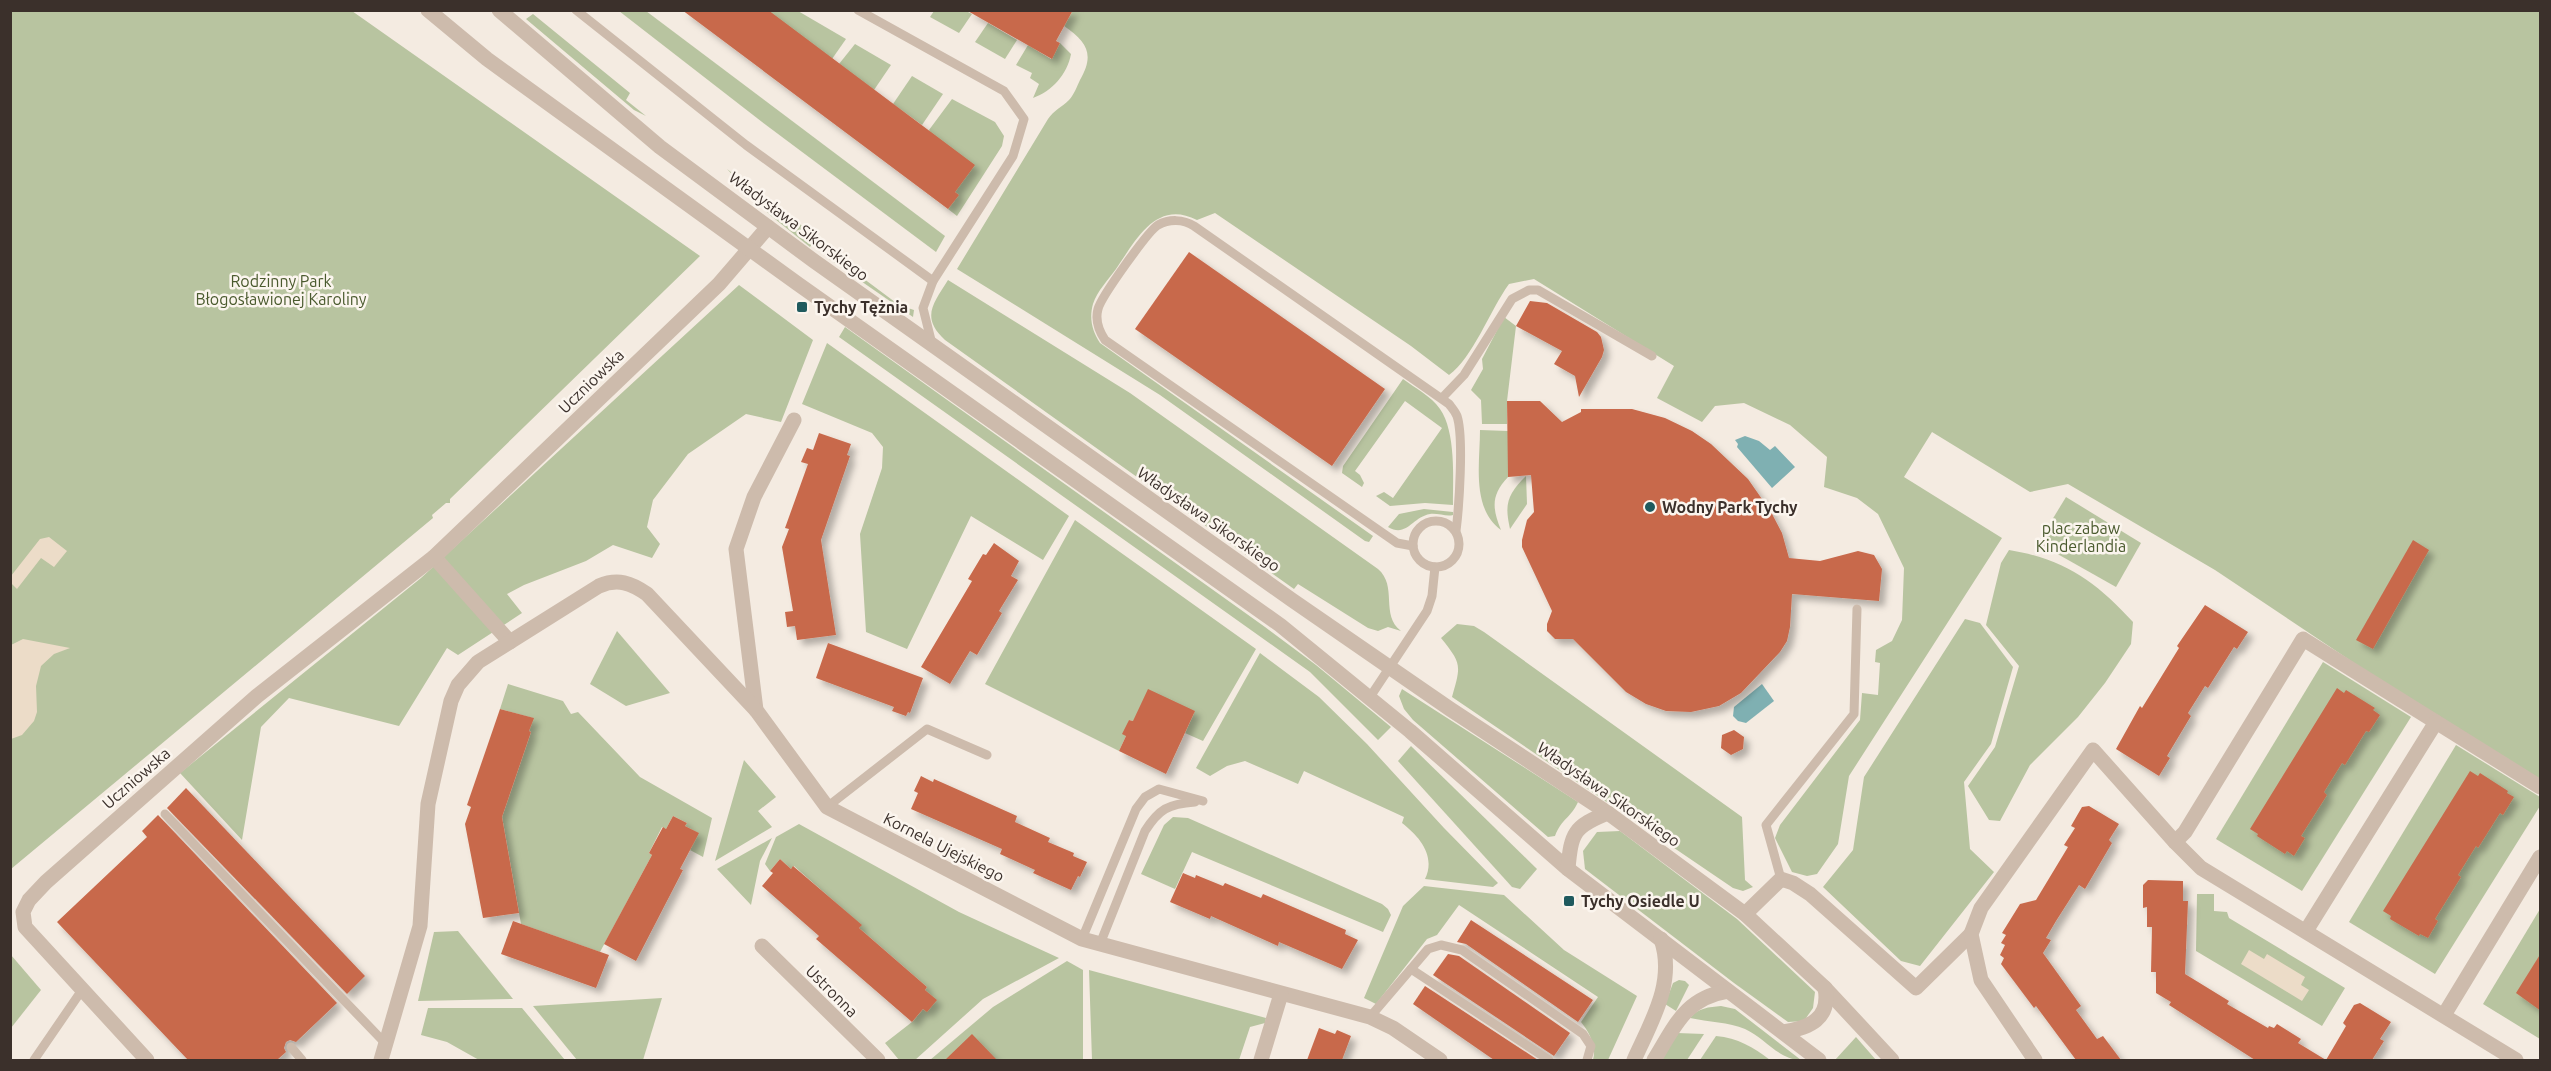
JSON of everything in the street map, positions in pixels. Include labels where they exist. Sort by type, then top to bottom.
[{"type":"street","points":[[428,10],[514,79],[798,284],[1280,625],[1370,697],[1568,869],[1819,1060]]},
{"type":"street","name":"Władysława Sikorskiego","points":[[500,11],[660,147],[768,227],[1389,667],[1608,813],[1745,914],[1825,988],[1892,1060]]},
{"type":"street","name":"Uczniowska","points":[[147,1060],[25,927],[23,912],[29,900],[129,807],[257,696],[434,557],[719,284],[768,227]]},
{"type":"street","name":"Kornela Ujejskiego","points":[[794,420],[754,497],[736,549],[756,710],[827,807],[1082,939],[1370,1017],[1393,1028],[1440,1060]]},
{"type":"street","points":[[434,557],[510,642]]},
{"type":"street","points":[[381,1060],[420,926],[428,804],[451,701],[458,685],[478,662],[599,586],[610,581],[624,582],[647,594],[756,710]]},
{"type":"street","points":[[2175,842],[2185,832],[2302,639],[2541,787]]},
{"type":"street","points":[[2306,931],[2436,722]]},
{"type":"street","points":[[1745,914],[1781,879],[1793,883],[1810,894],[1916,988],[1971,934],[1982,908],[2094,750],[2175,842],[2201,867],[2516,1060]]},
{"type":"street","points":[[1568,869],[1570,842],[1585,822],[1608,813]]},
{"type":"street","points":[[2444,1015],[2541,857]]},
{"type":"street","points":[[1971,934],[1981,980],[2036,1060]]},
{"type":"street","points":[[1634,1060],[1665,983],[1666,960],[1661,939]]},
{"type":"street","name":"Ustronna","points":[[762,946],[878,1060]]},
{"type":"street","points":[[1783,1032],[1811,1026],[1818,1018],[1826,1000],[1825,988]]},
{"type":"street","points":[[1654,1060],[1687,1009],[1704,997],[1728,991]]},
{"type":"street","points":[[1260,1060],[1281,994]]},
{"type":"lane","points":[[576,10],[746,145],[933,281]]},
{"type":"lane","points":[[858,10],[1004,92],[1024,119],[1013,156],[933,281],[923,308],[933,346]]},
{"type":"lane","points":[[1413,546],[1400,544],[1105,340],[1097,323],[1100,303],[1146,236],[1163,223],[1188,222],[1442,398],[1454,411],[1459,429],[1459,508],[1456,531]]},
{"type":"lane","points":[[1442,398],[1464,375],[1512,299],[1528,290],[1538,290],[1652,356]]},
{"type":"lane","points":[[1428,522],[1444,522],[1456,531],[1459,538],[1458,552],[1449,564],[1435,567],[1420,561],[1413,546],[1417,531],[1428,522]]},
{"type":"lane","points":[[1370,697],[1427,611],[1432,596],[1435,567]]},
{"type":"lane","points":[[1781,879],[1766,825],[1854,714],[1857,609]]},
{"type":"lane","points":[[827,807],[927,729],[987,755]]},
{"type":"lane","points":[[1082,939],[1136,809],[1145,796],[1159,789],[1203,801],[1181,803],[1164,808],[1155,816],[1145,831],[1100,944]]},
{"type":"lane","points":[[165,814],[386,1043]]},
{"type":"lane","points":[[1370,1017],[1428,949],[1435,946],[1462,950],[1583,1034],[1591,1046],[1587,1060]]},
{"type":"lane","points":[[1411,969],[1549,1060]]},
{"type":"lane","points":[[34,1060],[82,990]]},
{"type":"lane","points":[[291,1047],[302,1060]]},
{"type":"green space","name":"Rodzinny Park Błogosławionej Karoliny","points":[[10,11],[352,11],[700,256],[450,499],[450,503],[446,503],[432,515],[433,518],[11,869]]},
{"type":"green space","points":[[619,11],[646,11],[945,236],[936,252],[766,125]]},
{"type":"green space","points":[[768,11],[798,11],[846,39],[832,59]]},
{"type":"green space","points":[[934,11],[966,11],[972,14],[959,33],[930,17]]},
{"type":"green space","points":[[1071,11],[2540,11],[2540,781],[2375,677],[2215,570],[2068,484],[2030,492],[1932,432],[1904,477],[2002,538],[1849,776],[1838,844],[1817,874],[1807,876],[1792,872],[1775,838],[1780,825],[1860,720],[1862,693],[1878,695],[1880,663],[1875,662],[1876,650],[1892,641],[1902,620],[1904,568],[1878,514],[1857,498],[1824,487],[1827,457],[1790,425],[1744,403],[1715,406],[1702,422],[1657,398],[1674,366],[1534,279],[1509,284],[1474,346],[1449,375],[1411,346],[1215,213],[1197,220],[1183,215],[1170,215],[1159,219],[1149,226],[1131,246],[1095,299],[1091,319],[1100,343],[1373,536],[1369,542],[1365,541],[1160,395],[957,269],[1048,119],[1071,98],[1085,71],[1088,56],[1086,49],[1083,43],[1064,26]]},
{"type":"green space","points":[[533,14],[630,93],[626,100],[646,116],[634,110],[526,19]]},
{"type":"green space","points":[[988,23],[1017,40],[1005,59],[975,42]]},
{"type":"green space","points":[[1060,43],[1071,54],[1066,69],[1052,87],[1033,98],[1039,84],[1030,78],[1032,73],[1016,65],[1028,45],[1051,59]]},
{"type":"green space","points":[[855,44],[891,65],[874,90],[839,64]]},
{"type":"green space","points":[[912,76],[943,94],[922,125],[893,104]]},
{"type":"green space","points":[[952,99],[995,122],[1004,136],[1002,146],[957,216],[948,209],[958,195],[929,130]]},
{"type":"green space","points":[[727,169],[817,237],[810,247],[770,215]]},
{"type":"green space","points":[[832,255],[899,305],[914,310],[913,317],[829,259]]},
{"type":"green space","points":[[948,280],[1130,393],[1378,569],[1387,584],[1391,617],[1401,631],[1388,627],[1378,631],[1368,628],[1298,584],[1294,589],[945,340],[937,332],[931,317],[934,303]]},
{"type":"green space","points":[[739,285],[813,340],[781,422],[746,414],[688,454],[653,500],[647,527],[660,544],[652,558],[613,545],[586,561],[507,594],[522,613],[458,655],[447,648],[399,726],[289,698],[261,727],[242,840],[180,773],[421,578]]},
{"type":"green space","points":[[1504,317],[1516,326],[1507,401],[1507,424],[1482,424],[1481,400],[1471,390],[1483,369],[1482,359]]},
{"type":"green space","points":[[845,327],[1265,627],[1316,665],[1391,727],[1378,740],[1310,672],[839,337]]},
{"type":"green space","points":[[827,343],[1069,516],[1043,560],[971,516],[907,649],[866,632],[860,534],[882,468],[883,447],[872,433],[802,404]]},
{"type":"green space","points":[[1403,379],[1432,400],[1445,419],[1451,442],[1453,505],[1425,503],[1390,506],[1376,496],[1384,492],[1393,498],[1442,428],[1405,401],[1355,471],[1364,483],[1362,487],[1342,473],[1343,466]]},
{"type":"green space","points":[[1480,430],[1508,431],[1508,477],[1498,490],[1495,502],[1501,530],[1491,521],[1481,497],[1479,484]]},
{"type":"green space","points":[[1526,476],[1527,504],[1510,529],[1507,512],[1509,500],[1515,488]]},
{"type":"green space","name":"plac zabaw Kinderlandia","points":[[2066,497],[2141,543],[2116,587],[2038,543]]},
{"type":"green space","points":[[1424,509],[1453,512],[1453,515],[1430,514],[1405,529],[1395,530],[1388,527],[1399,514]]},
{"type":"green space","points":[[1075,520],[1256,649],[1203,741],[1185,733],[1194,713],[1193,710],[1129,720],[1126,736],[1119,751],[985,684]]},
{"type":"green space","points":[[2009,550],[2047,559],[2078,574],[2106,595],[2133,622],[2131,644],[2105,683],[2078,717],[2030,765],[2000,821],[1989,820],[1968,786],[1995,747],[2019,666],[1986,625],[2001,563]]},
{"type":"green space","points":[[1965,619],[1980,623],[2013,667],[1991,744],[1964,782],[1970,849],[1994,872],[1920,966],[1901,961],[1823,887],[1853,850],[1864,777]]},
{"type":"green space","points":[[1457,624],[1474,626],[1484,632],[1742,817],[1745,880],[1753,887],[1743,891],[1733,888],[1452,697],[1458,665],[1441,638]]},
{"type":"green space","points":[[617,631],[670,693],[626,706],[590,684]]},
{"type":"green space","points":[[1260,653],[1319,697],[1367,744],[1498,883],[1493,887],[1425,879],[1429,863],[1427,855],[1415,834],[1402,823],[1404,817],[1304,771],[1298,784],[1245,761],[1227,766],[1210,776],[1196,768]]},
{"type":"green space","points":[[2323,662],[2411,717],[2302,891],[2216,839]]},
{"type":"green space","points":[[508,684],[563,701],[571,714],[578,712],[640,777],[712,818],[703,857],[690,850],[698,833],[685,826],[687,823],[673,816],[666,829],[662,827],[649,853],[652,855],[600,952],[521,924],[502,817],[531,732],[529,731],[533,718],[500,709]]},
{"type":"green space","points":[[1402,689],[1578,802],[1555,836],[1548,837],[1413,720],[1404,709],[1399,696]]},
{"type":"green space","points":[[2456,745],[2540,797],[2540,806],[2435,974],[2349,922]]},
{"type":"green space","points":[[1411,746],[1537,869],[1520,889],[1512,887],[1398,761]]},
{"type":"green space","points":[[744,760],[776,797],[758,811],[772,827],[715,861]]},
{"type":"green space","points":[[1173,817],[1188,818],[1382,904],[1391,915],[1383,932],[1192,852],[1175,889],[1141,874],[1164,825]]},
{"type":"green space","points":[[799,824],[959,912],[1059,958],[983,999],[915,1060],[899,1060],[885,1043],[912,1022],[923,1009],[927,1011],[936,1000],[925,990],[927,987],[859,928],[861,925],[794,866],[791,869],[780,859],[770,871],[765,864],[776,837]]},
{"type":"green space","points":[[1620,831],[1737,919],[1815,992],[1813,1008],[1804,1021],[1788,1022],[1585,869],[1583,851],[1597,832]]},
{"type":"green space","points":[[772,838],[760,861],[751,905],[717,869]]},
{"type":"green space","points":[[1424,886],[1504,895],[1564,950],[1637,996],[1608,1060],[1593,1060],[1593,1044],[1581,1022],[1598,997],[1459,905],[1437,935],[1427,939],[1376,1004],[1364,998],[1403,906]]},
{"type":"green space","points":[[2197,894],[2214,894],[2214,911],[2227,912],[2229,918],[2345,988],[2322,1026],[2196,951]]},
{"type":"green space","points":[[2540,909],[2540,1039],[2483,1004]]},
{"type":"green space","points":[[458,931],[513,999],[418,1001],[434,932]]},
{"type":"green space","points":[[11,955],[41,990],[10,1028]]},
{"type":"green space","points":[[1067,961],[1083,970],[1083,1060],[930,1060],[993,1007]]},
{"type":"green space","points":[[1089,970],[1266,1018],[1265,1023],[1250,1027],[1239,1060],[1092,1060]]},
{"type":"green space","points":[[1679,980],[1689,985],[1676,1011],[1665,1004],[1673,983]]},
{"type":"green space","points":[[662,998],[643,1060],[577,1060],[533,1006]]},
{"type":"green space","points":[[1721,1006],[1735,1009],[1801,1060],[1779,1053],[1745,1029],[1725,1023],[1690,1018],[1700,1010]]},
{"type":"green space","points":[[428,1008],[522,1008],[565,1060],[479,1060],[447,1042],[421,1035]]},
{"type":"green space","points":[[1677,1033],[1704,1034],[1687,1060],[1661,1060]]},
{"type":"green space","points":[[1716,1036],[1745,1044],[1770,1060],[1700,1060]]},
{"type":"green space","points":[[1856,1037],[1876,1060],[1835,1060]]},
{"type":"shaded area","points":[[49,537],[67,551],[54,567],[41,558],[17,589],[11,583],[11,576],[40,539]]},
{"type":"shaded area","points":[[23,639],[70,648],[54,654],[41,666],[36,686],[37,712],[34,721],[22,735],[11,739],[11,645]]},
{"type":"shaded area","points":[[2249,950],[2264,959],[2267,954],[2305,977],[2301,985],[2309,990],[2302,1001],[2241,964]]},
{"type":"water","points":[[1745,436],[1759,441],[1770,450],[1775,446],[1795,467],[1772,488],[1737,447],[1735,440]]},
{"type":"water","points":[[1762,684],[1774,701],[1746,723],[1738,721],[1733,716],[1734,707]]},
{"type":"building","points":[[682,10],[768,10],[975,165],[955,192],[959,195],[948,209]]},
{"type":"building","points":[[966,10],[1073,10],[1056,41],[1060,43],[1052,59]]},
{"type":"building","points":[[1189,252],[1385,389],[1332,466],[1135,329]]},
{"type":"building","points":[[1530,301],[1547,303],[1597,332],[1601,337],[1604,350],[1602,357],[1579,397],[1575,376],[1554,364],[1562,351],[1516,326]]},
{"type":"building","name":"Wodny Park Tychy","points":[[1507,401],[1540,401],[1562,422],[1581,412],[1581,409],[1632,409],[1665,418],[1692,431],[1711,444],[1748,479],[1771,512],[1782,533],[1789,558],[1820,561],[1858,551],[1874,555],[1882,569],[1879,601],[1792,594],[1787,641],[1780,652],[1741,693],[1719,706],[1691,712],[1666,711],[1646,704],[1626,692],[1573,639],[1555,639],[1547,631],[1552,611],[1522,547],[1527,520],[1534,512],[1531,475],[1508,477]]},
{"type":"building","points":[[819,433],[851,444],[847,455],[850,456],[821,540],[836,635],[797,640],[795,626],[787,627],[785,612],[793,611],[782,547],[789,529],[785,528],[808,464],[801,462],[807,448],[813,450]]},
{"type":"building","points":[[2413,540],[2429,550],[2373,649],[2356,640]]},
{"type":"building","points":[[994,543],[1019,561],[1011,576],[1018,580],[999,611],[1002,613],[977,655],[970,651],[950,684],[921,667],[972,581],[968,579],[983,554],[986,555]]},
{"type":"building","points":[[2205,605],[2248,632],[2237,649],[2234,647],[2208,688],[2205,686],[2188,713],[2191,716],[2167,756],[2170,758],[2159,776],[2116,749],[2140,706],[2142,708],[2179,648],[2177,646]]},
{"type":"building","points":[[828,643],[923,678],[910,713],[908,712],[906,716],[892,711],[894,707],[816,678]]},
{"type":"building","points":[[2337,688],[2344,693],[2346,690],[2375,708],[2373,710],[2380,715],[2369,732],[2366,731],[2345,765],[2342,763],[2324,792],[2327,795],[2301,836],[2305,838],[2294,856],[2287,851],[2285,854],[2250,829]]},
{"type":"building","points":[[1148,689],[1195,711],[1166,774],[1119,751],[1126,736],[1122,734],[1129,720],[1133,721]]},
{"type":"building","points":[[500,709],[534,718],[502,817],[519,913],[483,918],[465,824],[471,807],[467,805]]},
{"type":"building","points":[[1734,730],[1744,737],[1743,749],[1731,755],[1721,748],[1722,735]]},
{"type":"building","points":[[2470,771],[2478,776],[2480,773],[2514,797],[2503,815],[2500,813],[2478,848],[2476,846],[2458,875],[2461,877],[2435,919],[2438,921],[2428,938],[2420,934],[2419,936],[2390,919],[2391,916],[2383,911]]},
{"type":"building","points":[[921,776],[933,782],[934,779],[1017,816],[1015,822],[1050,838],[1048,842],[1074,853],[1073,856],[1087,862],[1071,890],[1033,873],[1035,870],[1000,854],[1002,849],[911,809],[918,793],[914,791]]},
{"type":"building","points":[[186,788],[365,976],[347,994],[167,808]]},
{"type":"building","points":[[2089,806],[2119,824],[2109,840],[2112,843],[2085,889],[2079,885],[2056,921],[2046,938],[2051,940],[2043,953],[2081,1006],[2076,1010],[2097,1039],[2103,1036],[2121,1060],[2076,1060],[2001,964],[2004,958],[2000,955],[2005,945],[2001,943],[2006,935],[2002,933],[2020,904],[2036,900],[2068,847],[2064,845],[2075,828],[2071,826],[2082,807]]},
{"type":"building","points":[[158,815],[337,1003],[296,1042],[290,1040],[286,1042],[284,1048],[286,1052],[277,1060],[188,1060],[57,922],[147,837],[142,831]]},
{"type":"building","points":[[673,816],[687,823],[685,826],[699,833],[680,869],[683,870],[636,961],[604,944],[652,855],[649,853],[663,827],[666,829]]},
{"type":"building","points":[[780,859],[791,869],[793,866],[862,925],[859,928],[927,987],[925,990],[937,1000],[927,1012],[923,1009],[912,1022],[816,939],[819,936],[762,886],[773,873],[770,871]]},
{"type":"building","points":[[1183,873],[1195,878],[1196,875],[1223,886],[1225,883],[1261,898],[1263,894],[1346,930],[1345,934],[1358,940],[1342,969],[1279,942],[1278,946],[1211,916],[1210,919],[1170,902]]},
{"type":"building","points":[[2148,880],[2183,881],[2183,901],[2188,901],[2185,974],[2229,1001],[2227,1004],[2268,1028],[2269,1026],[2274,1028],[2277,1024],[2301,1039],[2298,1043],[2326,1060],[2255,1060],[2169,1005],[2171,1002],[2156,993],[2156,972],[2151,972],[2152,927],[2147,927],[2147,907],[2143,908],[2143,885]]},
{"type":"building","points":[[1471,920],[1593,1000],[1578,1022],[1466,944],[1457,942]]},
{"type":"building","points":[[513,921],[609,955],[596,988],[501,954]]},
{"type":"building","points":[[2541,953],[2541,1011],[2516,993]]},
{"type":"building","points":[[1448,954],[1459,956],[1570,1033],[1554,1056],[1433,975]]},
{"type":"building","points":[[1425,986],[1538,1060],[1494,1060],[1413,1004]]},
{"type":"building","points":[[2360,1003],[2391,1022],[2380,1039],[2384,1041],[2372,1060],[2326,1060],[2346,1026],[2343,1023],[2354,1005]]},
{"type":"building","points":[[1319,1028],[1335,1034],[1337,1030],[1351,1036],[1342,1060],[1307,1060]]},
{"type":"building","points":[[972,1034],[997,1060],[945,1060]]},
{"type":"place","name":"Tychy Tężnia","points":[[802,307]]},
{"type":"place","name":"Wodny Park Tychy","points":[[1650,507]]},
{"type":"place","name":"Tychy Osiedle U","points":[[1569,901]]}]
